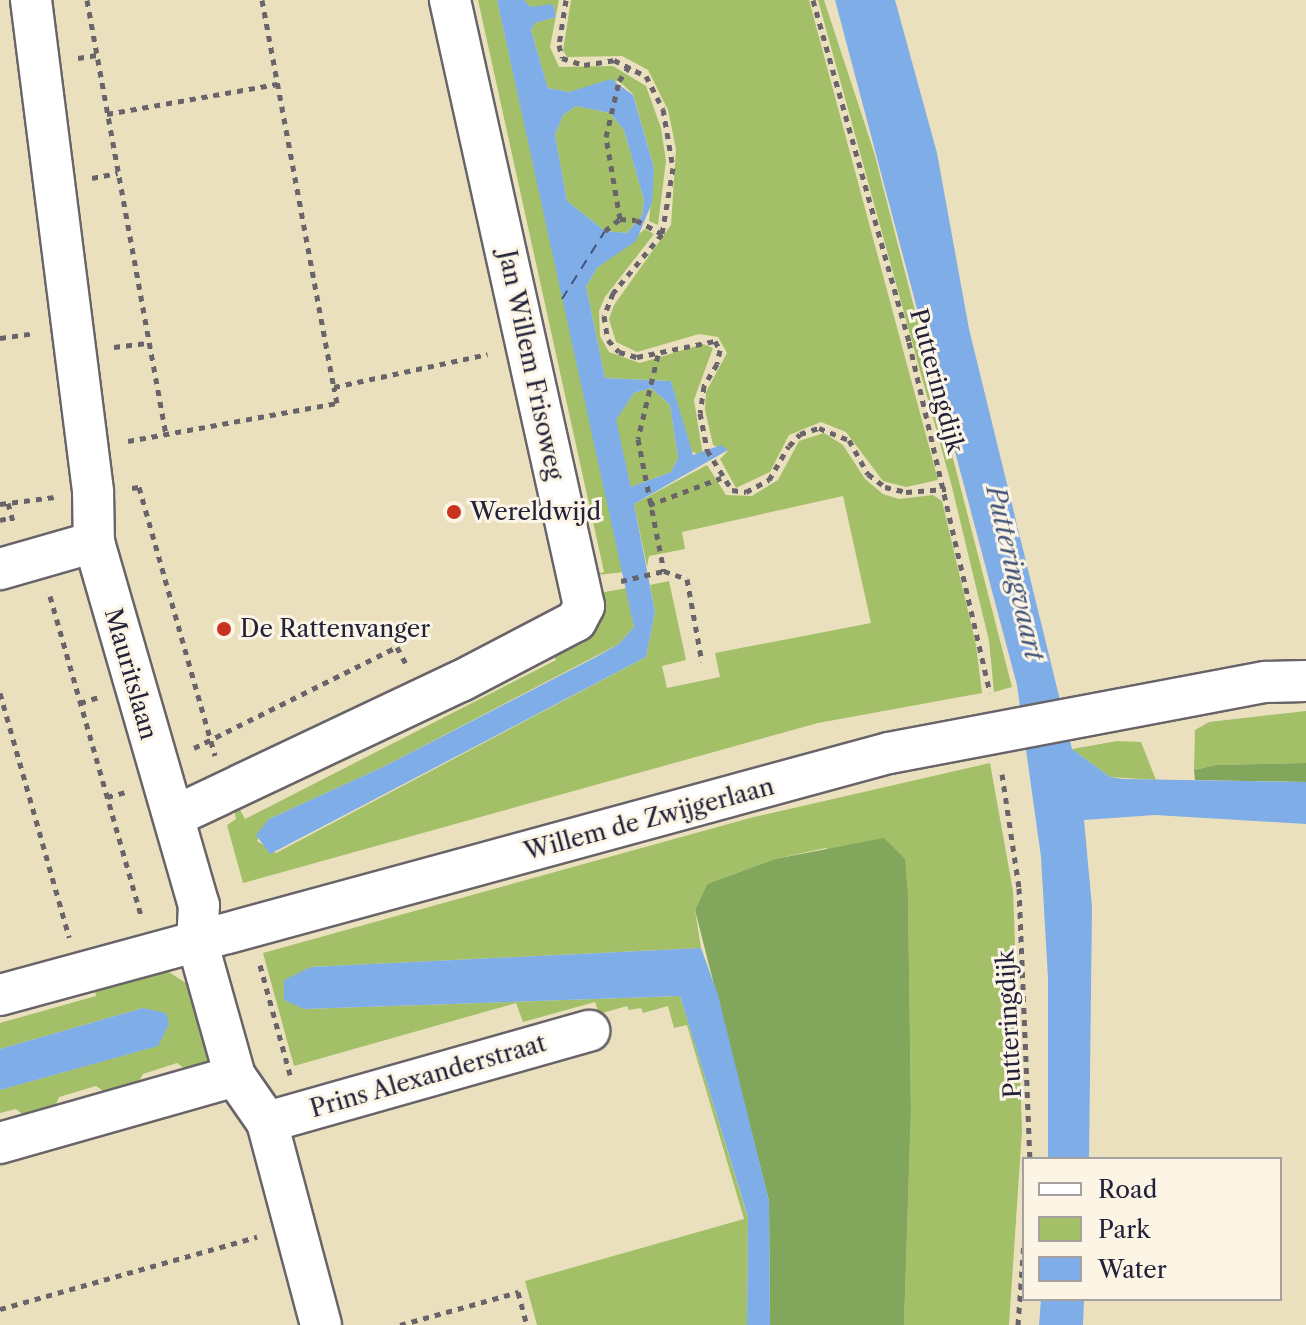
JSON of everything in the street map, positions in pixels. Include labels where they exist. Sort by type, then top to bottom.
[{"type":"street","name":"Mauritslaan","points":[[31,0],[93,492],[94,542],[199,905],[197,941],[235,1076],[284,1117],[294,1226],[321,1325]]},
{"type":"street","name":"Jan Willem Frisoweg","points":[[175,816],[461,681],[576,621],[584,606],[450,0]]},
{"type":"street","points":[[0,569],[94,542]]},
{"type":"street","name":"Willem de Zwijgerlaan","points":[[0,995],[889,753],[1266,682],[1306,681]]},
{"type":"street","name":"Prins Alexanderstraat","points":[[284,1117],[589,1031]]},
{"type":"street","points":[[0,1143],[235,1076]]},
{"type":"path","points":[[87,0],[166,434]]},
{"type":"path","points":[[87,448],[337,403],[262,0]]},
{"type":"path","points":[[566,0],[559,45],[562,58],[573,64],[614,60],[630,65],[657,92],[669,136],[671,202],[662,234],[613,293],[604,316],[608,340],[619,352],[658,355],[706,340],[715,341],[720,350],[701,399],[707,450],[721,478],[732,490],[746,492],[769,480],[789,446],[800,434],[819,428],[849,440],[868,474],[885,487],[906,492],[946,489]]},
{"type":"path","name":"Putteringdijk","points":[[813,0],[946,489],[1002,731],[1019,888],[1030,1157]]},
{"type":"path","points":[[620,219],[606,137],[619,81],[630,65]]},
{"type":"path","points":[[107,114],[277,84]]},
{"type":"path","points":[[605,231],[620,219],[636,220],[662,234]]},
{"type":"path","points":[[334,387],[527,345]]},
{"type":"path","points":[[658,355],[638,439],[664,571]]},
{"type":"path","points":[[648,502],[721,478]]},
{"type":"path","points":[[0,504],[139,487],[208,742],[231,790]]},
{"type":"path","points":[[0,520],[12,517]]},
{"type":"path","points":[[39,557],[143,922]]},
{"type":"path","points":[[616,582],[664,571],[687,579],[702,662]]},
{"type":"path","points":[[157,765],[397,647],[424,698]]},
{"type":"path","points":[[0,693],[70,941]]},
{"type":"path","points":[[250,927],[284,1117]]},
{"type":"path","points":[[0,1309],[294,1226]]},
{"type":"path","points":[[1018,1325],[1022,1269]]},
{"type":"path","points":[[400,1325],[518,1292],[527,1325]]},
{"type":"green space","points":[[478,0],[497,0],[624,572],[589,576],[604,572]]},
{"type":"green space","points":[[524,0],[559,0],[556,16],[553,5],[531,7]]},
{"type":"green space","points":[[571,0],[809,0],[938,480],[906,487],[883,481],[846,432],[821,422],[789,435],[770,472],[736,488],[720,459],[728,451],[713,445],[705,410],[706,392],[727,353],[718,337],[699,334],[637,352],[616,342],[609,319],[614,305],[671,225],[676,149],[668,110],[648,70],[622,56],[567,57],[563,50]]},
{"type":"green space","points":[[818,0],[824,0],[874,152],[1012,687],[994,692],[989,641],[952,487]]},
{"type":"green space","points":[[556,17],[550,47],[559,67],[613,66],[646,86],[661,128],[666,161],[658,225],[649,221],[654,168],[633,94],[619,81],[569,92],[548,88],[531,30],[535,23]]},
{"type":"green space","points":[[576,106],[610,113],[624,130],[644,200],[642,216],[627,233],[605,231],[567,201],[555,135],[563,115]]},
{"type":"green space","points":[[645,229],[654,234],[605,297],[599,311],[600,336],[609,352],[640,363],[703,344],[713,348],[694,400],[703,456],[690,451],[671,381],[605,378],[586,286],[598,267]]},
{"type":"green space","points":[[651,388],[670,405],[678,458],[671,472],[631,487],[615,420],[634,393]]},
{"type":"green space","points":[[824,433],[843,445],[865,479],[883,494],[899,499],[933,495],[942,501],[976,645],[982,693],[818,723],[243,883],[227,825],[236,819],[234,809],[238,806],[245,819],[556,660],[550,647],[599,622],[594,594],[627,588],[634,627],[619,644],[383,767],[269,819],[257,841],[276,853],[646,657],[655,612],[650,585],[669,581],[686,660],[662,666],[667,688],[720,677],[715,653],[871,623],[843,496],[682,532],[685,549],[649,556],[647,567],[634,504],[707,465],[726,495],[752,496],[778,480],[799,441]]},
{"type":"green space","points":[[1306,711],[1306,763],[1216,765],[1194,770],[1195,730],[1209,722]]},
{"type":"green space","points":[[1117,741],[1141,742],[1156,780],[1110,777],[1072,749]]},
{"type":"green space","points":[[990,763],[1013,891],[1022,1130],[1009,1325],[904,1325],[911,1111],[908,897],[826,848],[775,859],[707,884],[695,910],[701,948],[311,967],[304,1009],[680,996],[748,1218],[747,1325],[537,1325],[525,1281],[744,1219],[687,1025],[674,1028],[668,1006],[643,1013],[641,1008],[629,1010],[627,1006],[599,1014],[595,1002],[523,1022],[516,1003],[294,1066],[263,953],[750,818]]},
{"type":"green space","points":[[1306,763],[1306,782],[1195,780],[1194,770],[1216,765]]},
{"type":"green space","points":[[884,838],[905,859],[908,897],[911,1111],[904,1325],[770,1325],[769,1201],[695,910],[707,884],[775,859]]},
{"type":"green space","points":[[161,967],[189,985],[213,1063],[195,1076],[177,1063],[143,1074],[133,1093],[114,1098],[96,1086],[59,1097],[51,1116],[31,1121],[16,1109],[0,1113],[0,1090],[157,1046],[165,1030],[143,1008],[0,1049],[0,1023],[96,996],[94,984]]},
{"type":"water","points":[[497,0],[524,0],[531,7],[553,4],[556,17],[535,23],[531,30],[548,88],[569,92],[611,79],[633,95],[654,168],[652,203],[636,241],[598,267],[586,286],[605,378],[671,381],[693,455],[721,445],[728,450],[634,504],[655,612],[646,657],[270,854],[256,835],[269,819],[383,767],[596,657],[619,644],[634,627]],"holes":[[[576,106],[610,113],[624,130],[644,200],[642,216],[627,233],[605,231],[567,201],[555,135],[563,115]],[[651,388],[670,405],[678,458],[671,472],[631,487],[616,420],[634,393]]]},
{"type":"water","name":"Putteringvaart","points":[[835,0],[895,0],[937,153],[969,329],[1072,749],[1110,777],[1123,779],[1306,782],[1306,824],[1155,815],[1084,820],[1092,907],[1089,1157],[1048,1157],[1048,978],[1041,857],[1017,685]]},
{"type":"water","points":[[701,948],[718,995],[769,1201],[770,1325],[747,1325],[748,1217],[680,996],[304,1009],[284,1000],[284,980],[311,967]]},
{"type":"water","points":[[143,1008],[166,1013],[169,1024],[158,1046],[0,1090],[0,1049]]},
{"type":"water","points":[[1041,1301],[1084,1301],[1083,1325],[1039,1325]]},
{"type":"ferry route","points":[[562,299],[605,231]]},
{"type":"place","name":"Wereldwijd","points":[[454,512]]},
{"type":"place","name":"De Rattenvanger","points":[[224,629]]}]
